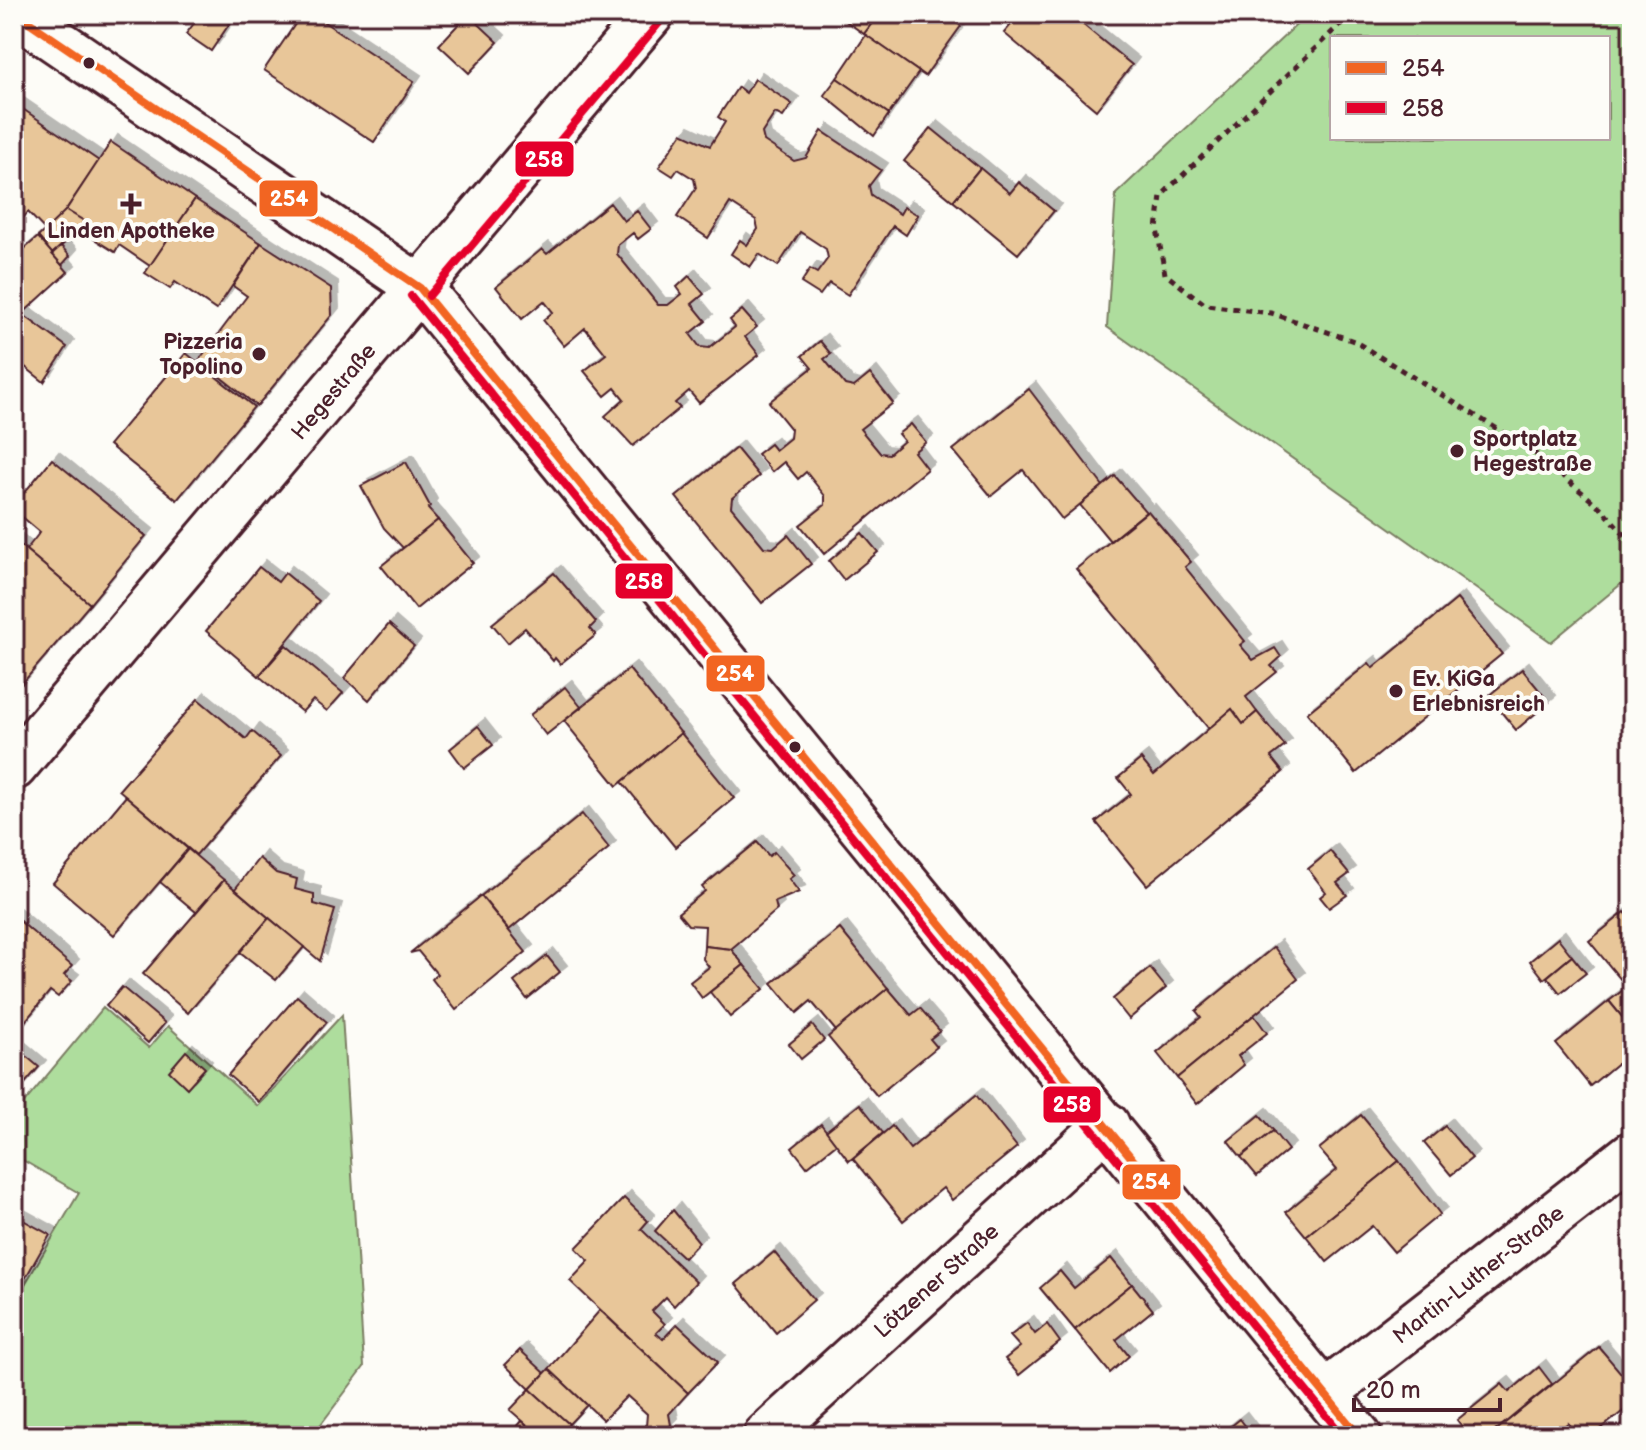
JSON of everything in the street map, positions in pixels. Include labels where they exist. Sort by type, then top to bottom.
[{"type":"street","points":[[17,14],[420,288],[1359,1436]]},
{"type":"street","name":"Hegestraße","points":[[14,767],[651,14]]},
{"type":"street","name":"Lötzener Straße","points":[[766,1436],[1107,1125]]},
{"type":"street","name":"Martin-Luther-Straße","points":[[1324,1394],[1632,1154]]},
{"type":"path","points":[[1351,14],[1161,196],[1157,229],[1165,274],[1206,305],[1271,313],[1354,341],[1530,449],[1602,509],[1632,543]]},
{"type":"green space","name":"Sportplatz Hegestraße","points":[[1308,14],[1632,14],[1632,575],[1551,642],[1107,327],[1116,194]]},
{"type":"green space","points":[[103,1008],[149,1048],[168,1026],[258,1106],[342,1015],[364,1367],[312,1436],[14,1436],[14,1303],[79,1193],[14,1155],[14,1115]]},
{"type":"building","points":[[201,14],[223,14],[232,20],[211,51],[186,34]]},
{"type":"building","points":[[302,14],[312,14],[414,82],[374,142],[264,70]]},
{"type":"building","points":[[468,14],[498,42],[469,73],[439,45]]},
{"type":"building","points":[[836,14],[879,14],[864,34]]},
{"type":"building","points":[[879,14],[945,14],[961,26],[925,76],[864,34]]},
{"type":"building","points":[[1020,14],[1070,14],[1132,65],[1096,110],[1004,33]]},
{"type":"building","points":[[866,35],[919,72],[889,114],[837,78]]},
{"type":"building","points":[[837,78],[889,114],[874,136],[824,95]]},
{"type":"building","points":[[755,79],[792,104],[783,117],[775,113],[762,133],[764,141],[794,161],[806,158],[822,131],[881,170],[869,186],[871,195],[900,214],[904,207],[918,215],[906,235],[893,226],[848,295],[829,283],[820,295],[801,283],[810,269],[817,273],[828,258],[826,249],[800,232],[778,266],[759,254],[750,267],[731,254],[740,240],[747,245],[758,229],[756,220],[730,203],[708,238],[677,217],[696,188],[694,179],[678,169],[673,176],[659,167],[682,133],[710,146],[725,122],[718,117],[738,87],[746,93]]},
{"type":"building","points":[[14,103],[99,161],[61,217],[46,231],[28,212],[24,217],[14,210]]},
{"type":"building","points":[[931,128],[980,168],[953,201],[904,161]]},
{"type":"building","name":"Linden Apotheke","points":[[111,142],[195,199],[150,266],[119,245],[115,252],[94,239],[98,231],[66,210]]},
{"type":"building","points":[[980,168],[1010,193],[1019,182],[1054,211],[1018,254],[953,201]]},
{"type":"building","points":[[195,199],[261,243],[216,310],[175,282],[170,289],[145,273]]},
{"type":"building","points":[[610,203],[624,221],[637,211],[651,229],[638,239],[633,233],[618,245],[617,254],[658,305],[668,305],[682,294],[677,287],[689,276],[704,294],[692,304],[706,321],[690,334],[700,347],[709,348],[735,327],[730,320],[742,310],[757,327],[745,337],[759,355],[699,403],[689,391],[675,403],[680,408],[633,446],[605,416],[624,399],[615,388],[605,396],[584,371],[606,354],[585,328],[564,346],[543,320],[553,312],[544,301],[522,319],[496,287],[542,249],[547,254]]},
{"type":"building","points":[[66,210],[84,221],[80,230],[52,254],[38,237]]},
{"type":"building","points":[[38,237],[68,272],[21,315],[14,308],[14,258]]},
{"type":"building","points":[[261,243],[331,288],[332,315],[257,406],[199,360],[247,296],[233,286]]},
{"type":"building","points":[[61,246],[70,256],[62,265],[52,254]]},
{"type":"building","points":[[14,308],[67,347],[44,382],[14,358]]},
{"type":"building","points":[[820,341],[831,354],[824,359],[845,385],[854,387],[870,374],[893,403],[860,429],[880,453],[889,454],[904,441],[898,434],[911,424],[926,442],[914,452],[927,469],[824,554],[800,525],[825,505],[825,496],[806,472],[798,479],[784,462],[772,472],[757,454],[770,444],[775,450],[790,438],[791,429],[769,402],[812,368],[802,356]]},
{"type":"building","points":[[186,353],[254,407],[177,500],[109,445]]},
{"type":"building","points":[[1029,389],[1103,486],[1062,519],[1023,470],[991,496],[953,450]]},
{"type":"building","points":[[736,448],[759,476],[732,498],[731,507],[764,547],[773,548],[788,535],[811,564],[762,603],[676,497]]},
{"type":"building","points":[[52,459],[146,536],[90,604],[26,550],[40,532],[14,510],[14,505]]},
{"type":"building","points":[[406,462],[430,506],[428,509],[438,520],[403,548],[384,528],[361,486]]},
{"type":"building","points":[[1115,476],[1146,512],[1110,541],[1080,505]]},
{"type":"building","points":[[1148,511],[1191,562],[1185,567],[1245,641],[1240,645],[1253,660],[1275,648],[1281,657],[1271,666],[1277,672],[1246,697],[1257,712],[1243,724],[1232,709],[1209,729],[1076,569]]},
{"type":"building","points":[[438,520],[473,563],[416,609],[381,566]]},
{"type":"building","points":[[862,533],[878,552],[844,580],[829,561]]},
{"type":"building","points":[[14,540],[90,604],[20,686],[14,681]]},
{"type":"building","points":[[259,567],[278,582],[285,573],[319,601],[259,676],[206,631]]},
{"type":"building","points":[[554,573],[596,622],[590,628],[596,635],[560,664],[555,658],[553,661],[525,628],[508,643],[492,624]]},
{"type":"building","name":"Ev. KiGa Erlebnisreich","points":[[1457,599],[1502,654],[1356,773],[1307,713],[1369,663],[1373,668]]},
{"type":"building","points":[[389,624],[414,646],[369,700],[344,678]]},
{"type":"building","points":[[286,645],[343,693],[327,711],[313,700],[302,712],[259,676]]},
{"type":"building","points":[[629,669],[681,733],[617,786],[564,721]]},
{"type":"building","points":[[1522,669],[1549,702],[1516,730],[1488,696]]},
{"type":"building","points":[[565,687],[581,707],[546,735],[530,715]]},
{"type":"building","points":[[198,699],[246,739],[252,731],[281,756],[196,855],[119,790]]},
{"type":"building","points":[[1232,709],[1243,724],[1257,712],[1285,746],[1271,757],[1283,772],[1147,885],[1096,822],[1131,794],[1118,778],[1141,759],[1154,775]]},
{"type":"building","points":[[478,726],[493,745],[464,768],[450,749]]},
{"type":"building","points":[[681,733],[734,798],[675,847],[622,782]]},
{"type":"building","points":[[126,796],[188,849],[114,935],[53,883]]},
{"type":"building","points":[[582,814],[609,848],[509,930],[481,896]]},
{"type":"building","points":[[757,842],[769,856],[774,852],[794,875],[789,879],[799,892],[775,902],[777,910],[731,949],[704,946],[705,926],[688,925],[678,913],[705,891],[702,887]]},
{"type":"building","points":[[188,849],[224,880],[196,912],[160,882]]},
{"type":"building","points":[[1330,851],[1349,874],[1337,883],[1347,895],[1329,908],[1320,897],[1326,892],[1308,869]]},
{"type":"building","points":[[259,858],[276,873],[297,879],[295,889],[314,894],[314,904],[335,910],[320,961],[235,889]]},
{"type":"building","points":[[224,880],[269,918],[188,1013],[143,974]]},
{"type":"building","points":[[481,896],[526,952],[456,1010],[432,979],[437,974],[418,951],[410,953]]},
{"type":"building","points":[[1625,912],[1632,920],[1632,1029],[1609,1001],[1627,987],[1589,941]]},
{"type":"building","points":[[14,916],[72,966],[64,975],[72,981],[58,997],[50,991],[14,1035]]},
{"type":"building","points":[[269,918],[304,947],[276,980],[240,952]]},
{"type":"building","points":[[840,929],[888,988],[836,1031],[811,1001],[797,1013],[772,983]]},
{"type":"building","points":[[1558,938],[1572,956],[1544,979],[1530,961]]},
{"type":"building","points":[[704,946],[731,949],[744,965],[702,998],[690,982],[709,967],[703,959]]},
{"type":"building","points":[[1274,947],[1298,979],[1177,1078],[1157,1053],[1201,1017],[1196,1011]]},
{"type":"building","points":[[547,956],[560,972],[527,999],[514,982]]},
{"type":"building","points":[[1572,956],[1586,973],[1560,993],[1547,977]]},
{"type":"building","points":[[744,965],[764,989],[730,1017],[710,992]]},
{"type":"building","points":[[1150,968],[1166,988],[1129,1019],[1113,999]]},
{"type":"building","points":[[122,987],[165,1023],[148,1043],[106,1006]]},
{"type":"building","points":[[888,988],[911,1015],[920,1008],[940,1031],[930,1039],[937,1047],[877,1096],[828,1037]]},
{"type":"building","points":[[297,996],[327,1022],[259,1102],[228,1075]]},
{"type":"building","points":[[1609,1001],[1632,1029],[1632,1051],[1590,1086],[1556,1044]]},
{"type":"building","points":[[1254,1015],[1267,1033],[1238,1056],[1244,1065],[1197,1104],[1177,1078]]},
{"type":"building","points":[[812,1025],[824,1040],[801,1059],[789,1044]]},
{"type":"building","points":[[14,1046],[39,1067],[14,1096]]},
{"type":"building","points":[[186,1051],[205,1068],[187,1088],[169,1071]]},
{"type":"building","points":[[976,1095],[1017,1147],[952,1200],[943,1188],[903,1221],[853,1159],[892,1126],[910,1149]]},
{"type":"building","points":[[860,1104],[883,1133],[849,1161],[826,1131]]},
{"type":"building","points":[[1260,1115],[1274,1131],[1241,1157],[1228,1141]]},
{"type":"building","points":[[1361,1115],[1399,1161],[1306,1236],[1286,1212],[1337,1170],[1319,1149]]},
{"type":"building","points":[[821,1124],[836,1144],[807,1167],[792,1148]]},
{"type":"building","points":[[1445,1126],[1472,1158],[1451,1175],[1424,1143]]},
{"type":"building","points":[[1273,1131],[1288,1150],[1257,1176],[1241,1157]]},
{"type":"building","points":[[1399,1161],[1440,1214],[1394,1252],[1372,1226],[1327,1262],[1306,1236]]},
{"type":"building","points":[[624,1198],[648,1221],[641,1229],[696,1282],[674,1306],[666,1297],[652,1311],[665,1324],[656,1333],[663,1339],[677,1324],[718,1362],[688,1393],[570,1281],[589,1261],[576,1248]]},
{"type":"building","points":[[673,1210],[699,1242],[684,1258],[655,1231]]},
{"type":"building","points":[[14,1215],[50,1235],[18,1291],[14,1289]]},
{"type":"building","points":[[774,1252],[814,1300],[776,1333],[736,1284]]},
{"type":"building","points":[[1111,1258],[1132,1284],[1075,1330],[1040,1288],[1060,1271],[1074,1288]]},
{"type":"building","points":[[1132,1284],[1153,1310],[1116,1340],[1129,1356],[1110,1373],[1075,1330]]},
{"type":"building","points":[[600,1310],[688,1393],[669,1414],[671,1425],[663,1433],[653,1433],[646,1426],[647,1414],[627,1396],[603,1420],[549,1369]]},
{"type":"building","points":[[1027,1323],[1035,1334],[1047,1324],[1060,1342],[1019,1375],[1005,1359],[1020,1347],[1010,1336]]},
{"type":"building","points":[[1599,1347],[1632,1386],[1632,1404],[1592,1436],[1579,1436],[1568,1423],[1552,1436],[1542,1432],[1537,1436],[1489,1436]]},
{"type":"building","points":[[520,1350],[545,1373],[530,1389],[505,1365]]},
{"type":"building","points":[[1539,1367],[1552,1384],[1489,1436],[1469,1436],[1457,1420],[1502,1384],[1509,1392]]},
{"type":"building","points":[[549,1369],[587,1405],[569,1424],[530,1389]]},
{"type":"building","points":[[530,1389],[569,1424],[559,1436],[540,1436],[510,1410]]},
{"type":"building","points":[[1240,1419],[1253,1436],[1219,1436]]},
{"type":"building","points":[[522,1421],[540,1436],[509,1436]]},
{"type":"transit line","name":"254","points":[[17,14],[420,288],[1359,1436]]},
{"type":"transit line","name":"258","points":[[429,296],[660,22]]},
{"type":"transit line","name":"258","points":[[411,296],[1343,1436]]},
{"type":"place","name":"Linden Apotheke","points":[[131,204]]},
{"type":"place","name":"Pizzeria Topolino","points":[[259,354]]},
{"type":"place","name":"Sportplatz Hegestraße","points":[[1457,451]]},
{"type":"place","name":"Ev. KiGa Erlebnisreich","points":[[1396,691]]}]
